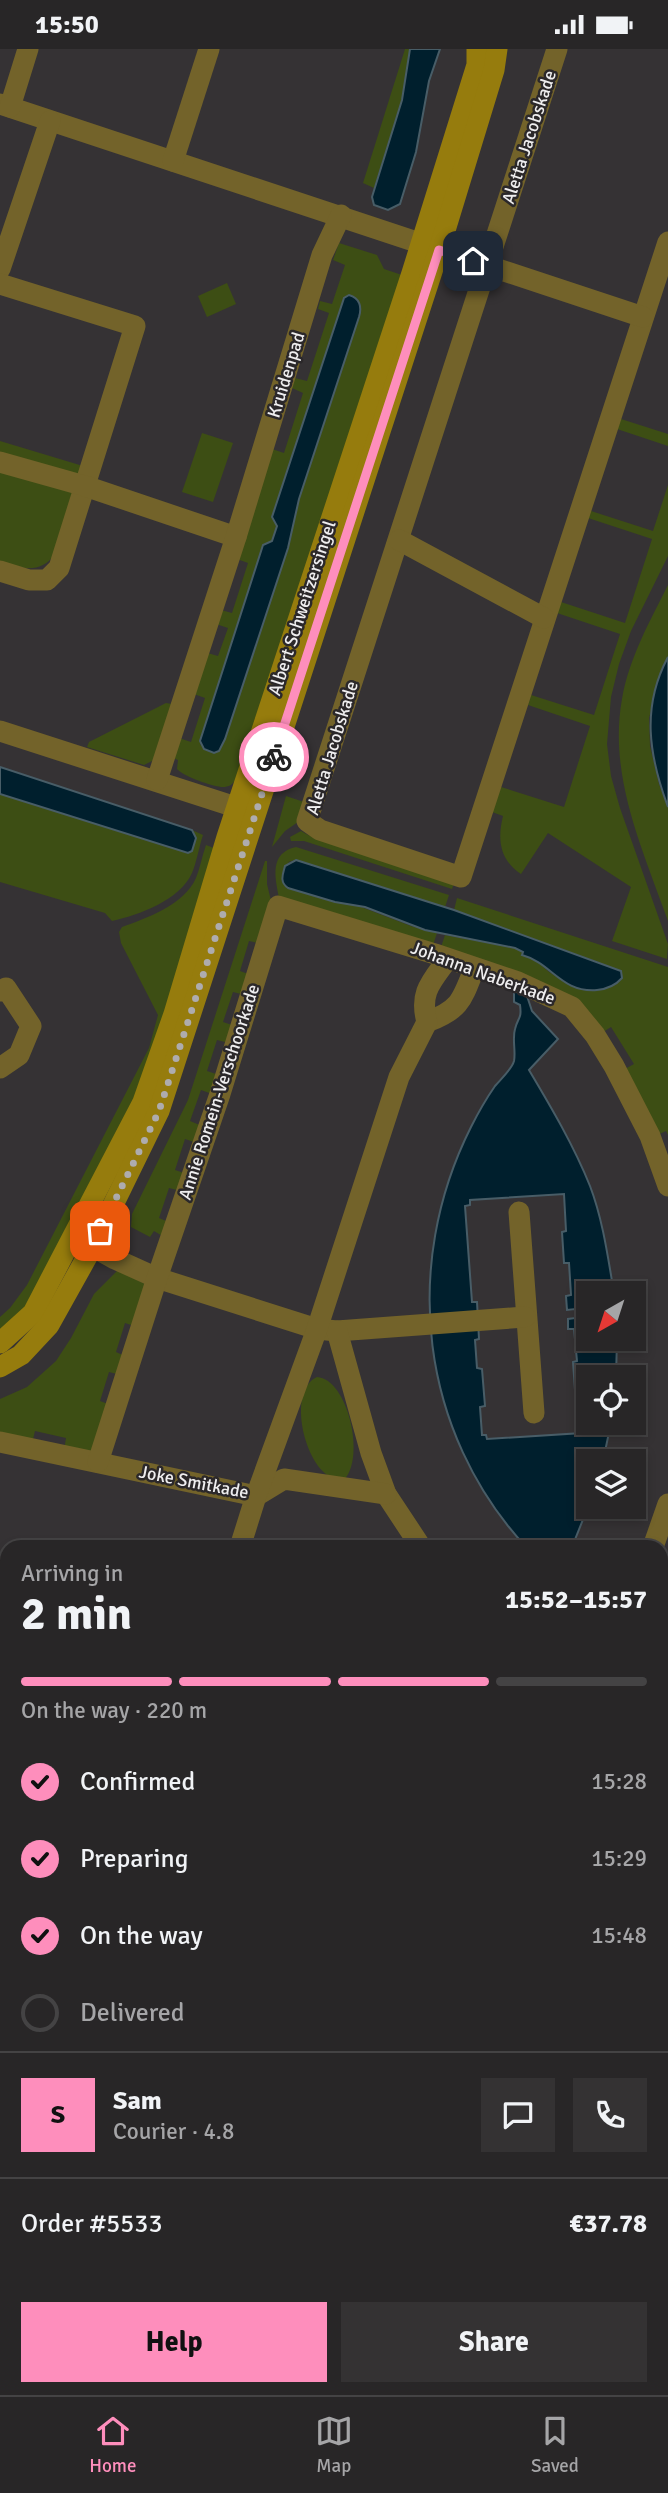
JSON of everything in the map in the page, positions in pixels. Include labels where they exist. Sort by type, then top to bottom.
[{"type":"street","points":[[28,49],[5,105],[643,317]]},
{"type":"street","points":[[173,161],[209,49]]},
{"type":"street","name":"Albert Schweitzersingel","points":[[430,247],[477,65],[477,49]]},
{"type":"street","name":"Albert Schweitzersingel","points":[[83,1241],[143,1102],[246,810],[430,247],[494,70],[496,49]]},
{"type":"street","name":"Aletta Jacobskade","points":[[557,49],[307,821],[320,830],[461,877],[668,241]]},
{"type":"street","points":[[0,269],[50,121]]},
{"type":"street","name":"Kruidenpad","points":[[157,781],[323,255],[341,215]]},
{"type":"street","points":[[0,284],[135,327],[59,568],[47,580],[29,580],[0,571]]},
{"type":"street","points":[[0,462],[85,486],[236,537]]},
{"type":"street","points":[[399,540],[544,618]]},
{"type":"street","points":[[0,731],[246,810]]},
{"type":"street","name":"Johanna Naberkade","points":[[278,905],[517,982],[572,1007],[595,1035],[614,1066],[650,1136],[668,1186]]},
{"type":"street","name":"Annie Romein-Verschoorkade","points":[[98,1462],[220,1094],[278,905]]},
{"type":"street","points":[[242,1540],[256,1496],[327,1330],[399,1077],[427,1022],[423,1007],[427,988],[447,960]]},
{"type":"street","points":[[427,1022],[448,1014],[462,999],[474,969]]},
{"type":"street","points":[[0,991],[6,988],[31,1026],[19,1055],[0,1068]]},
{"type":"street","points":[[519,1212],[534,1413]]},
{"type":"street","points":[[83,1241],[157,1278],[327,1330],[525,1317]]},
{"type":"street","points":[[0,1343],[33,1313],[83,1241]]},
{"type":"street","points":[[0,1367],[21,1355],[50,1325],[83,1241]]},
{"type":"street","points":[[327,1330],[386,1494],[416,1540]]},
{"type":"street","name":"Joke Smitkade","points":[[0,1443],[256,1496],[284,1479],[386,1494]]},
{"type":"street","points":[[655,1540],[668,1504]]},
{"type":"green space","points":[[405,49],[410,49],[402,100],[374,188],[363,183]]},
{"type":"green space","points":[[339,243],[377,255],[384,269],[405,276],[235,781],[225,787],[214,786],[180,772],[177,769],[178,760],[173,758],[179,738],[191,742],[205,698],[191,693],[204,652],[218,656],[228,628],[216,624],[221,610],[232,613],[248,563],[237,559],[272,449],[284,453],[303,393],[292,388],[295,378],[307,381],[329,313],[318,309],[320,301],[332,304],[345,265],[333,260]],"holes":[[[344,298],[359,317],[299,499],[288,548],[225,739],[200,745],[263,545],[272,541],[277,526],[272,517]]]},
{"type":"green space","points":[[227,283],[236,304],[207,317],[198,296]]},
{"type":"green space","points":[[621,419],[668,434],[668,446],[617,429]]},
{"type":"green space","points":[[202,433],[233,443],[213,502],[182,492]]},
{"type":"green space","points":[[0,441],[83,466],[79,480],[0,456]]},
{"type":"green space","points":[[0,467],[76,490],[55,554],[43,565],[23,568],[0,562]]},
{"type":"green space","points":[[668,485],[668,556],[631,631],[619,664],[611,697],[607,744],[611,776],[620,808],[668,944],[667,959],[612,941],[631,887],[548,833],[521,874],[504,856],[500,833],[503,816],[492,812],[501,787],[564,807],[590,726],[528,705],[531,695],[594,715],[620,634],[557,613],[561,602],[625,623],[652,539],[588,518],[591,511],[653,531]]},
{"type":"green space","points":[[668,585],[668,657],[649,718],[650,746],[659,784],[668,807],[668,921],[630,812],[620,756],[619,728],[622,699],[630,669]]},
{"type":"green space","points":[[166,703],[172,704],[154,760],[144,765],[87,747],[89,742]]},
{"type":"green space","points":[[0,794],[54,810],[195,834],[192,830],[203,835],[192,873],[178,891],[158,905],[112,921],[105,913],[0,882]]},
{"type":"green space","points":[[286,796],[307,803],[298,822],[285,831],[272,847]]},
{"type":"green space","points":[[301,831],[454,883],[452,889],[304,841],[291,841],[290,837]]},
{"type":"green space","points":[[206,845],[219,850],[149,1068],[36,1297],[0,1335],[0,1317],[27,1285],[149,1048],[158,1015],[121,943],[119,932],[122,927],[164,909],[183,896],[196,878]]},
{"type":"green space","points":[[296,847],[449,895],[445,907],[296,860],[288,862],[356,905],[437,933],[433,945],[279,898],[276,874],[278,860],[287,850]]},
{"type":"green space","points":[[265,861],[273,909],[262,944],[249,941],[240,971],[251,975],[245,995],[233,992],[223,1022],[235,1026],[229,1043],[217,1040],[207,1071],[219,1075],[212,1094],[201,1090],[190,1121],[202,1126],[197,1143],[185,1139],[175,1170],[187,1174],[181,1191],[169,1188],[159,1218],[171,1223],[164,1237],[154,1231],[150,1237],[131,1227],[132,1214],[188,1100]]},
{"type":"green space","points":[[457,898],[668,967],[668,1135],[666,1131],[655,1136],[623,1070],[634,1064],[611,1027],[600,1034],[441,947],[445,935],[515,948],[556,976],[594,988],[617,984],[617,969],[454,910]]},
{"type":"green space","points":[[118,1270],[145,1284],[137,1327],[125,1323],[116,1352],[127,1357],[121,1375],[109,1372],[100,1401],[111,1405],[93,1452],[64,1450],[66,1438],[35,1431],[32,1443],[0,1436],[0,1399],[27,1387],[56,1361],[94,1294]]},
{"type":"green space","points":[[317,1377],[328,1381],[337,1391],[350,1421],[353,1455],[344,1480],[334,1479],[323,1471],[307,1445],[301,1412],[302,1397],[308,1385]]},
{"type":"water","points":[[410,49],[440,49],[429,81],[416,152],[400,204],[388,210],[374,205],[372,197],[402,100]]},
{"type":"water","points":[[349,295],[359,303],[359,317],[299,499],[288,548],[225,739],[219,751],[214,753],[204,749],[200,741],[263,545],[272,541],[277,526],[272,517],[344,298]]},
{"type":"water","points":[[668,657],[668,807],[656,769],[651,713],[659,676]]},
{"type":"water","points":[[0,767],[192,830],[196,838],[192,851],[188,853],[0,794]]},
{"type":"water","points":[[296,860],[454,910],[621,971],[622,978],[614,985],[601,990],[585,990],[565,982],[515,948],[425,930],[365,907],[335,902],[288,888],[283,881],[285,866]]},
{"type":"water","points":[[514,991],[527,996],[532,1011],[558,1039],[529,1070],[554,1112],[590,1186],[602,1226],[612,1281],[576,1281],[576,1318],[575,1309],[567,1310],[566,1296],[571,1295],[569,1263],[564,1263],[564,1194],[470,1200],[470,1205],[465,1206],[472,1302],[477,1302],[477,1368],[482,1369],[485,1406],[480,1407],[482,1435],[486,1435],[487,1439],[576,1433],[608,1435],[606,1449],[576,1449],[576,1519],[583,1519],[575,1540],[520,1540],[490,1502],[463,1452],[444,1400],[432,1346],[430,1291],[435,1235],[449,1180],[482,1106],[514,1061],[514,1033],[520,1005],[514,1002]]},
{"type":"water","points":[[576,1318],[576,1350],[574,1329],[568,1329],[568,1319]]},
{"type":"water","points":[[576,1351],[617,1351],[616,1365],[576,1365],[575,1390],[573,1362],[577,1361]]},
{"type":"way so far","points":[[100,1231],[159,1111],[274,757]]},
{"type":"route","points":[[274,757],[439,250],[473,261]]}]
